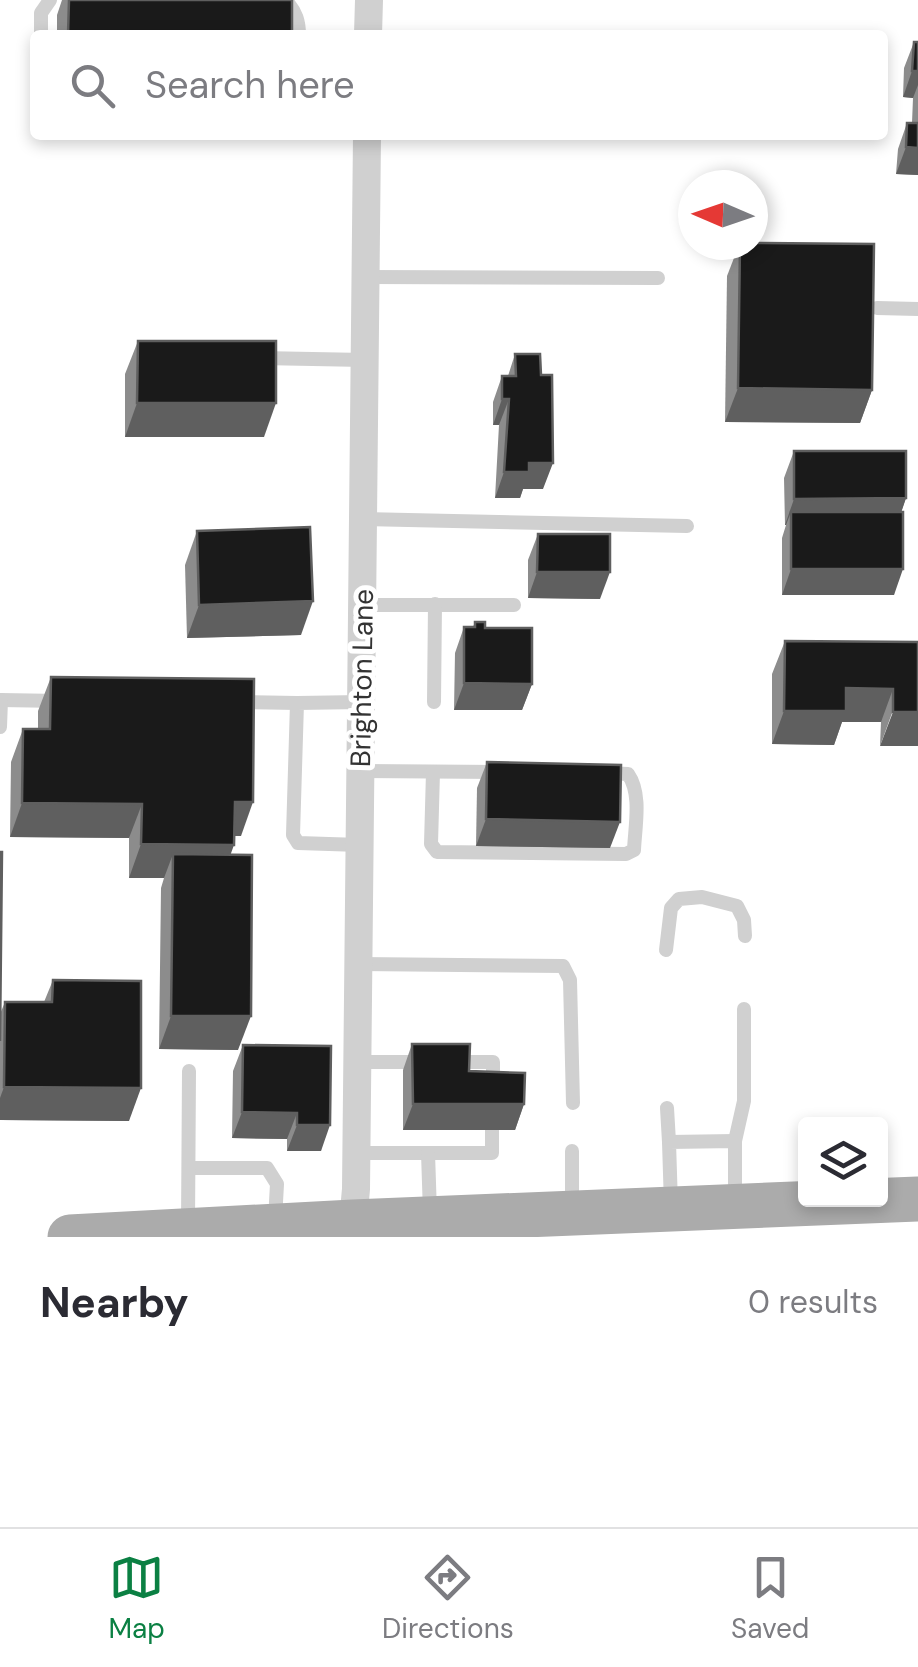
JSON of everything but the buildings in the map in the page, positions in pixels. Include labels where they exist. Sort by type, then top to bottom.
[{"type":"main road","points":[[70,1237],[275,1225],[347,1229],[430,1219],[589,1225],[636,1234],[671,1208],[918,1199]]},
{"type":"street","points":[[368,30],[369,0]]},
{"type":"street","name":"Brighton Lane","points":[[347,1229],[357,1153],[367,140]]},
{"type":"lane","points":[[40,30],[40,14],[50,0]]},
{"type":"lane","points":[[268,2],[287,2],[299,22],[299,30]]},
{"type":"lane","points":[[366,277],[658,278]]},
{"type":"lane","points":[[877,308],[918,309]]},
{"type":"lane","points":[[239,358],[365,360]]},
{"type":"lane","points":[[363,518],[688,526]]},
{"type":"lane","points":[[434,604],[434,702]]},
{"type":"lane","points":[[362,605],[514,606]]},
{"type":"lane","points":[[0,727],[0,700],[80,701]]},
{"type":"lane","points":[[218,702],[361,702]]},
{"type":"lane","points":[[297,703],[293,835],[298,843],[360,846]]},
{"type":"lane","points":[[361,771],[524,772]]},
{"type":"lane","points":[[433,772],[431,844],[437,852],[626,854],[634,850],[636,801],[632,779],[628,774],[597,773]]},
{"type":"lane","points":[[666,950],[671,908],[679,899],[702,897],[726,900],[737,906],[744,920],[745,936]]},
{"type":"lane","points":[[358,964],[563,966],[570,980],[573,1103]]},
{"type":"lane","points":[[735,1206],[735,1141],[744,1101],[744,1009]]},
{"type":"lane","points":[[358,1062],[493,1062],[492,1098]]},
{"type":"lane","points":[[188,1230],[190,1072]]},
{"type":"lane","points":[[667,1108],[671,1208]]},
{"type":"lane","points":[[357,1153],[492,1153],[492,1130]]},
{"type":"lane","points":[[669,1142],[735,1141]]},
{"type":"lane","points":[[572,1152],[589,1225]]},
{"type":"lane","points":[[428,1153],[430,1219]]},
{"type":"lane","points":[[189,1168],[266,1168],[277,1184],[275,1225]]}]
